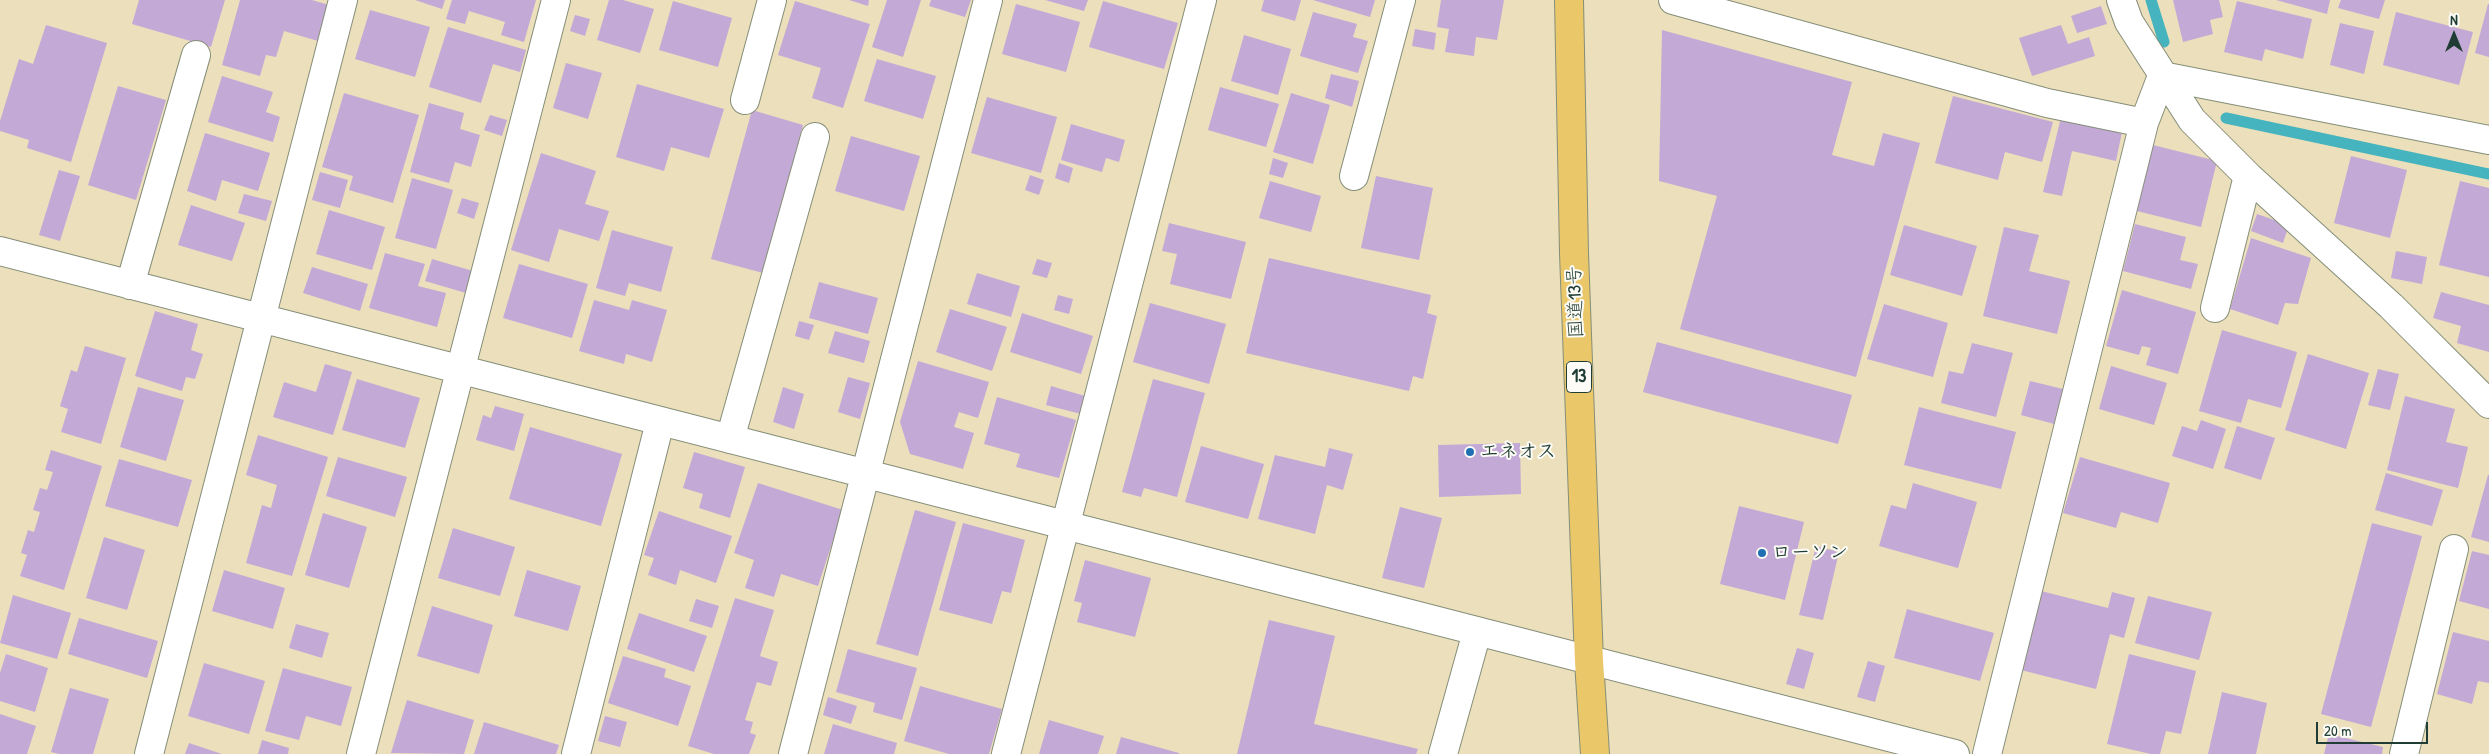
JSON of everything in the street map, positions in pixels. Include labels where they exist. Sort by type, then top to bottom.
[{"type":"highway","name":"国道13号","points":[[1569,0],[1574,243],[1589,661],[1596,754]]},
{"type":"street","points":[[149,754],[343,0]]},
{"type":"street","points":[[361,754],[462,370],[556,0]]},
{"type":"street","points":[[745,100],[772,0]]},
{"type":"street","points":[[792,754],[988,0]]},
{"type":"street","points":[[1006,754],[1202,0]]},
{"type":"street","points":[[1354,176],[1401,0]]},
{"type":"street","points":[[1673,0],[2047,104],[2144,123]]},
{"type":"street","points":[[2121,0],[2129,22],[2192,120],[2248,176],[2391,306],[2489,404]]},
{"type":"street","points":[[130,285],[196,55]]},
{"type":"street","points":[[1987,754],[2144,123],[2162,76]]},
{"type":"street","points":[[2162,76],[2489,140]]},
{"type":"street","points":[[730,439],[815,137]]},
{"type":"street","points":[[2215,308],[2248,176]]},
{"type":"street","points":[[0,252],[1954,754]]},
{"type":"street","points":[[576,754],[660,422]]},
{"type":"street","points":[[2404,754],[2454,549]]},
{"type":"street","points":[[1444,754],[1477,632]]},
{"type":"building","points":[[139,0],[225,0],[211,47],[132,24]]},
{"type":"building","points":[[240,0],[312,0],[329,5],[318,41],[284,31],[276,57],[266,55],[260,76],[222,65]]},
{"type":"building","points":[[415,0],[445,0],[442,9]]},
{"type":"building","points":[[452,0],[536,0],[524,42],[501,35],[505,22],[469,11],[465,24],[446,19]]},
{"type":"building","points":[[609,0],[623,0],[654,9],[640,53],[597,40]]},
{"type":"building","points":[[849,0],[869,0],[868,6]]},
{"type":"building","points":[[887,0],[921,0],[903,57],[872,47]]},
{"type":"building","points":[[931,0],[971,0],[965,17],[929,6]]},
{"type":"building","points":[[1045,0],[1088,0],[1084,11]]},
{"type":"building","points":[[1264,0],[1301,0],[1295,21],[1261,11]]},
{"type":"building","points":[[1313,0],[1375,0],[1370,17]]},
{"type":"building","points":[[1441,0],[1504,0],[1497,40],[1476,37],[1474,56],[1445,52],[1449,29],[1437,27]]},
{"type":"building","points":[[2173,0],[2219,0],[2223,17],[2210,20],[2213,34],[2183,42]]},
{"type":"building","points":[[2276,0],[2330,0],[2327,14]]},
{"type":"building","points":[[2341,0],[2385,0],[2379,19],[2338,8]]},
{"type":"building","points":[[673,1],[732,18],[718,67],[659,50]]},
{"type":"building","points":[[795,1],[870,24],[843,108],[812,98],[821,68],[778,55]]},
{"type":"building","points":[[1103,1],[1178,23],[1164,69],[1089,47]]},
{"type":"building","points":[[2237,1],[2312,19],[2303,59],[2265,49],[2262,61],[2224,52]]},
{"type":"building","points":[[1016,4],[1080,22],[1066,72],[1002,54]]},
{"type":"building","points":[[2489,4],[2489,57],[2475,53]]},
{"type":"building","points":[[2101,6],[2107,24],[2077,33],[2071,16]]},
{"type":"building","points":[[370,10],[430,27],[415,77],[355,59]]},
{"type":"building","points":[[1313,12],[1357,24],[1353,37],[1368,41],[1358,73],[1300,56]]},
{"type":"building","points":[[2396,12],[2473,32],[2459,85],[2383,65]]},
{"type":"building","points":[[575,15],[590,19],[585,36],[570,31]]},
{"type":"building","points":[[2340,23],[2374,31],[2364,74],[2330,65]]},
{"type":"building","points":[[46,25],[107,43],[71,162],[27,148],[29,140],[0,131],[0,121],[19,59],[33,64]]},
{"type":"building","points":[[2061,25],[2068,44],[2089,37],[2095,56],[2032,76],[2019,38]]},
{"type":"building","points":[[448,27],[526,50],[520,72],[493,64],[481,103],[429,87]]},
{"type":"building","points":[[1415,29],[1436,33],[1434,50],[1412,46]]},
{"type":"building","points":[[1662,30],[1852,82],[1832,155],[1874,166],[1883,133],[1920,143],[1856,377],[1680,329],[1717,196],[1659,181]]},
{"type":"building","points":[[1244,35],[1291,49],[1278,95],[1231,81]]},
{"type":"building","points":[[877,59],[936,76],[923,119],[864,101]]},
{"type":"building","points":[[566,63],[602,73],[588,119],[553,108]]},
{"type":"building","points":[[1331,74],[1359,81],[1352,107],[1325,98]]},
{"type":"building","points":[[222,76],[273,92],[266,112],[280,117],[273,142],[208,122]]},
{"type":"building","points":[[637,84],[724,109],[709,158],[671,147],[664,171],[616,157]]},
{"type":"building","points":[[118,86],[166,100],[136,200],[88,185]]},
{"type":"building","points":[[1220,87],[1279,104],[1266,147],[1208,130]]},
{"type":"building","points":[[344,93],[419,115],[393,203],[349,190],[353,176],[322,167]]},
{"type":"building","points":[[1291,93],[1330,105],[1313,164],[1273,152]]},
{"type":"building","points":[[1953,96],[2053,122],[2042,162],[2005,152],[1998,180],[1935,163]]},
{"type":"building","points":[[987,97],[1057,117],[1041,173],[971,153]]},
{"type":"building","points":[[429,103],[464,113],[460,129],[480,135],[471,167],[455,162],[449,183],[410,172]]},
{"type":"building","points":[[752,110],[803,125],[763,273],[711,259]]},
{"type":"building","points":[[2062,113],[2123,127],[2116,161],[2072,151],[2062,196],[2043,192]]},
{"type":"building","points":[[490,115],[507,120],[502,136],[484,130]]},
{"type":"building","points":[[1071,124],[1125,140],[1119,162],[1106,158],[1102,172],[1061,160]]},
{"type":"building","points":[[205,133],[270,153],[258,191],[222,180],[216,201],[187,191]]},
{"type":"building","points":[[851,136],[920,156],[904,211],[835,191]]},
{"type":"building","points":[[2153,145],[2217,161],[2201,227],[2137,211]]},
{"type":"building","points":[[541,153],[596,171],[585,204],[609,211],[599,241],[559,229],[549,262],[511,250]]},
{"type":"building","points":[[2351,156],[2407,170],[2390,238],[2334,223]]},
{"type":"building","points":[[1273,158],[1288,163],[1283,178],[1269,174]]},
{"type":"building","points":[[1059,163],[1073,168],[1069,183],[1055,178]]},
{"type":"building","points":[[59,170],[80,176],[60,241],[39,235]]},
{"type":"building","points":[[320,172],[348,180],[340,208],[312,200]]},
{"type":"building","points":[[1030,175],[1044,180],[1039,195],[1025,190]]},
{"type":"building","points":[[1376,176],[1433,188],[1419,260],[1361,248]]},
{"type":"building","points":[[412,178],[453,190],[436,249],[395,238]]},
{"type":"building","points":[[1270,181],[1321,196],[1311,232],[1259,218]]},
{"type":"building","points":[[2460,181],[2489,188],[2489,277],[2439,265]]},
{"type":"building","points":[[244,194],[272,201],[266,221],[238,213]]},
{"type":"building","points":[[462,198],[479,203],[474,219],[457,213]]},
{"type":"building","points":[[191,205],[245,223],[232,261],[178,245]]},
{"type":"building","points":[[329,210],[385,227],[372,270],[316,254]]},
{"type":"building","points":[[2257,214],[2289,225],[2283,243],[2251,231]]},
{"type":"building","points":[[1169,223],[1246,242],[1231,299],[1170,284],[1177,254],[1162,251]]},
{"type":"building","points":[[2135,224],[2186,237],[2180,260],[2198,264],[2191,289],[2123,271]]},
{"type":"building","points":[[1904,225],[1977,246],[1962,296],[1890,275]]},
{"type":"building","points":[[2004,227],[2039,235],[2029,271],[2070,281],[2057,334],[1983,316]]},
{"type":"building","points":[[612,230],[673,247],[661,292],[629,283],[625,296],[596,288]]},
{"type":"building","points":[[2251,238],[2311,258],[2298,304],[2285,303],[2278,325],[2230,309]]},
{"type":"building","points":[[2396,251],[2427,257],[2422,284],[2391,278]]},
{"type":"building","points":[[385,253],[425,264],[418,286],[446,293],[437,327],[369,308]]},
{"type":"building","points":[[1269,258],[1431,295],[1427,313],[1437,316],[1423,379],[1413,376],[1409,391],[1246,353]]},
{"type":"building","points":[[432,259],[473,271],[466,293],[425,281]]},
{"type":"building","points":[[1037,259],[1052,263],[1047,278],[1032,274]]},
{"type":"building","points":[[519,264],[588,284],[572,338],[503,318]]},
{"type":"building","points":[[312,267],[368,284],[360,311],[303,293]]},
{"type":"building","points":[[977,273],[1020,286],[1011,317],[967,304]]},
{"type":"building","points":[[819,282],[878,298],[868,334],[809,318]]},
{"type":"building","points":[[2122,290],[2196,312],[2178,374],[2146,365],[2151,348],[2142,346],[2139,355],[2106,346]]},
{"type":"building","points":[[2441,292],[2489,305],[2489,352],[2457,343],[2461,326],[2433,318]]},
{"type":"building","points":[[1058,295],[1073,299],[1069,314],[1054,310]]},
{"type":"building","points":[[594,300],[629,310],[632,300],[667,310],[652,362],[626,354],[624,364],[579,351]]},
{"type":"building","points":[[1150,303],[1226,324],[1209,384],[1133,362]]},
{"type":"building","points":[[1884,304],[1948,323],[1933,377],[1867,359]]},
{"type":"building","points":[[950,309],[1007,327],[992,371],[936,352]]},
{"type":"building","points":[[155,311],[198,324],[191,350],[203,354],[195,379],[186,377],[182,391],[135,376]]},
{"type":"building","points":[[1022,313],[1093,336],[1081,374],[1010,352]]},
{"type":"building","points":[[799,321],[814,325],[809,340],[795,336]]},
{"type":"building","points":[[2222,330],[2297,352],[2281,408],[2248,399],[2241,423],[2199,411]]},
{"type":"building","points":[[835,331],[870,341],[864,363],[828,353]]},
{"type":"building","points":[[1657,342],[1852,395],[1838,444],[1643,392]]},
{"type":"building","points":[[1972,343],[2013,353],[1996,417],[1941,403],[1949,371],[1963,374]]},
{"type":"building","points":[[85,346],[126,358],[101,444],[61,432],[68,409],[60,406],[71,370],[77,372]]},
{"type":"building","points":[[2308,354],[2369,373],[2346,449],[2285,430]]},
{"type":"building","points":[[918,361],[989,382],[978,418],[959,412],[954,427],[974,433],[963,469],[910,454],[900,422]]},
{"type":"building","points":[[325,364],[352,372],[333,435],[273,417],[284,382],[316,392]]},
{"type":"building","points":[[2111,366],[2167,383],[2154,425],[2099,409]]},
{"type":"building","points":[[2378,369],[2399,374],[2390,410],[2368,405]]},
{"type":"building","points":[[848,377],[870,383],[860,419],[838,412]]},
{"type":"building","points":[[357,379],[420,398],[405,448],[342,430]]},
{"type":"building","points":[[1153,379],[1205,393],[1177,497],[1144,488],[1141,497],[1122,492]]},
{"type":"building","points":[[2030,381],[2063,389],[2054,424],[2021,415]]},
{"type":"building","points":[[1051,386],[1085,396],[1081,414],[1046,405]]},
{"type":"building","points":[[138,387],[184,400],[166,461],[120,447]]},
{"type":"building","points":[[783,387],[804,394],[794,429],[773,422]]},
{"type":"building","points":[[2405,396],[2455,409],[2446,442],[2468,447],[2458,488],[2387,470]]},
{"type":"building","points":[[997,397],[1076,420],[1059,478],[1016,467],[1020,454],[984,444]]},
{"type":"building","points":[[495,406],[524,414],[514,451],[476,440],[483,415],[491,418]]},
{"type":"building","points":[[1919,407],[2016,432],[2001,489],[1904,465]]},
{"type":"building","points":[[2201,420],[2226,429],[2213,469],[2172,456],[2182,426],[2197,431]]},
{"type":"building","points":[[2237,426],[2275,438],[2261,480],[2224,468]]},
{"type":"building","points":[[530,427],[622,454],[601,526],[509,499]]},
{"type":"building","points":[[258,435],[328,457],[292,576],[246,563],[262,505],[271,508],[277,485],[246,475]]},
{"type":"building","points":[[1520,443],[1521,494],[1439,497],[1438,445]]},
{"type":"building","points":[[1201,446],[1264,464],[1248,519],[1185,502]]},
{"type":"building","points":[[1329,448],[1353,454],[1343,490],[1327,485],[1315,534],[1258,519],[1275,455],[1325,467]]},
{"type":"building","points":[[51,450],[102,466],[64,590],[20,576],[27,555],[21,553],[28,530],[34,532],[40,512],[33,510],[40,488],[47,490],[53,472],[45,470]]},
{"type":"building","points":[[694,452],[745,467],[730,518],[699,508],[703,494],[683,488]]},
{"type":"building","points":[[338,457],[407,477],[395,517],[326,496]]},
{"type":"building","points":[[2080,457],[2170,483],[2158,523],[2121,512],[2116,528],[2063,513]]},
{"type":"building","points":[[119,459],[192,480],[178,527],[105,506]]},
{"type":"building","points":[[2386,473],[2443,490],[2432,526],[2375,510]]},
{"type":"building","points":[[2489,475],[2489,542],[2471,537]]},
{"type":"building","points":[[758,483],[843,510],[818,586],[781,574],[774,597],[745,588],[754,560],[734,553]]},
{"type":"building","points":[[1913,483],[1977,502],[1958,568],[1879,546],[1891,505],[1906,509]]},
{"type":"building","name":"ローソン","points":[[1739,506],[1804,522],[1785,600],[1720,584]]},
{"type":"building","points":[[1400,507],[1442,518],[1424,588],[1382,578]]},
{"type":"building","points":[[915,510],[956,522],[918,656],[876,644]]},
{"type":"building","points":[[659,511],[732,536],[716,583],[680,570],[676,585],[648,575],[654,558],[644,555]]},
{"type":"building","points":[[323,513],[367,527],[349,588],[305,575]]},
{"type":"building","points":[[963,523],[1025,540],[1011,593],[1002,591],[992,624],[939,610]]},
{"type":"building","points":[[2372,523],[2422,536],[2371,727],[2321,714]]},
{"type":"building","points":[[453,528],[515,547],[500,596],[438,578]]},
{"type":"building","points":[[104,537],[145,550],[127,610],[86,598]]},
{"type":"building","points":[[1816,546],[1839,552],[1823,620],[1799,615]]},
{"type":"building","points":[[2472,551],[2489,555],[2489,609],[2459,601]]},
{"type":"building","points":[[1085,560],[1151,578],[1135,637],[1077,622],[1082,603],[1074,601]]},
{"type":"building","points":[[224,570],[285,588],[273,629],[212,611]]},
{"type":"building","points":[[527,570],[581,586],[568,631],[514,616]]},
{"type":"building","points":[[2041,591],[2108,608],[2112,592],[2135,598],[2124,638],[2110,634],[2096,689],[2021,670]]},
{"type":"building","points":[[13,595],[71,613],[57,659],[0,643]]},
{"type":"building","points":[[2148,596],[2212,612],[2199,660],[2135,643]]},
{"type":"building","points":[[735,598],[774,610],[760,656],[778,662],[771,686],[757,682],[745,720],[753,722],[750,733],[756,735],[749,754],[714,754],[688,746]]},
{"type":"building","points":[[696,599],[719,606],[712,628],[689,621]]},
{"type":"building","points":[[432,606],[493,625],[479,674],[417,656]]},
{"type":"building","points":[[1907,609],[1994,633],[1980,681],[1894,658]]},
{"type":"building","points":[[639,613],[707,636],[694,672],[627,649]]},
{"type":"building","points":[[79,618],[158,641],[147,678],[68,654]]},
{"type":"building","points":[[1269,620],[1335,636],[1314,724],[1418,749],[1416,754],[1237,754]]},
{"type":"building","points":[[296,624],[329,633],[322,658],[289,648]]},
{"type":"building","points":[[2453,632],[2489,641],[2489,683],[2478,681],[2472,704],[2437,694]]},
{"type":"building","points":[[1797,648],[1814,653],[1804,689],[1786,684]]},
{"type":"building","points":[[848,649],[917,668],[902,720],[873,712],[875,703],[836,692]]},
{"type":"building","points":[[6,654],[48,668],[35,712],[0,701],[0,673]]},
{"type":"building","points":[[2129,654],[2196,671],[2181,734],[2166,731],[2160,754],[2151,754],[2107,744]]},
{"type":"building","points":[[623,656],[666,669],[664,677],[691,686],[678,726],[608,703]]},
{"type":"building","points":[[1868,661],[1885,666],[1875,702],[1857,697]]},
{"type":"building","points":[[204,663],[265,681],[249,734],[188,716]]},
{"type":"building","points":[[283,668],[352,687],[341,726],[306,716],[299,740],[265,731]]},
{"type":"building","points":[[920,686],[1002,709],[989,754],[949,754],[904,741]]},
{"type":"building","points":[[70,688],[109,699],[93,754],[59,754],[51,752]]},
{"type":"building","points":[[2222,692],[2267,703],[2256,754],[2208,754]]},
{"type":"building","points":[[828,697],[857,706],[851,724],[823,715]]},
{"type":"building","points":[[407,700],[474,720],[464,754],[391,753]]},
{"type":"building","points":[[0,714],[36,726],[27,754],[0,754]]},
{"type":"building","points":[[605,716],[627,722],[620,747],[598,741]]},
{"type":"building","points":[[1049,720],[1104,736],[1098,754],[1039,754]]},
{"type":"building","points":[[484,722],[559,745],[556,754],[474,754]]},
{"type":"building","points":[[833,724],[897,743],[894,754],[824,754]]},
{"type":"building","points":[[2329,734],[2383,747],[2382,754],[2324,754]]},
{"type":"building","points":[[1121,737],[1179,753],[1179,754],[1116,754]]},
{"type":"building","points":[[262,740],[289,748],[288,754],[258,754]]},
{"type":"building","points":[[189,743],[222,754],[185,754]]},
{"type":"waterway","points":[[2151,0],[2164,42]]},
{"type":"waterway","points":[[2226,118],[2489,174]]},
{"type":"place","name":"エネオス","points":[[1470,452]]},
{"type":"place","name":"ローソン","points":[[1762,553]]}]
